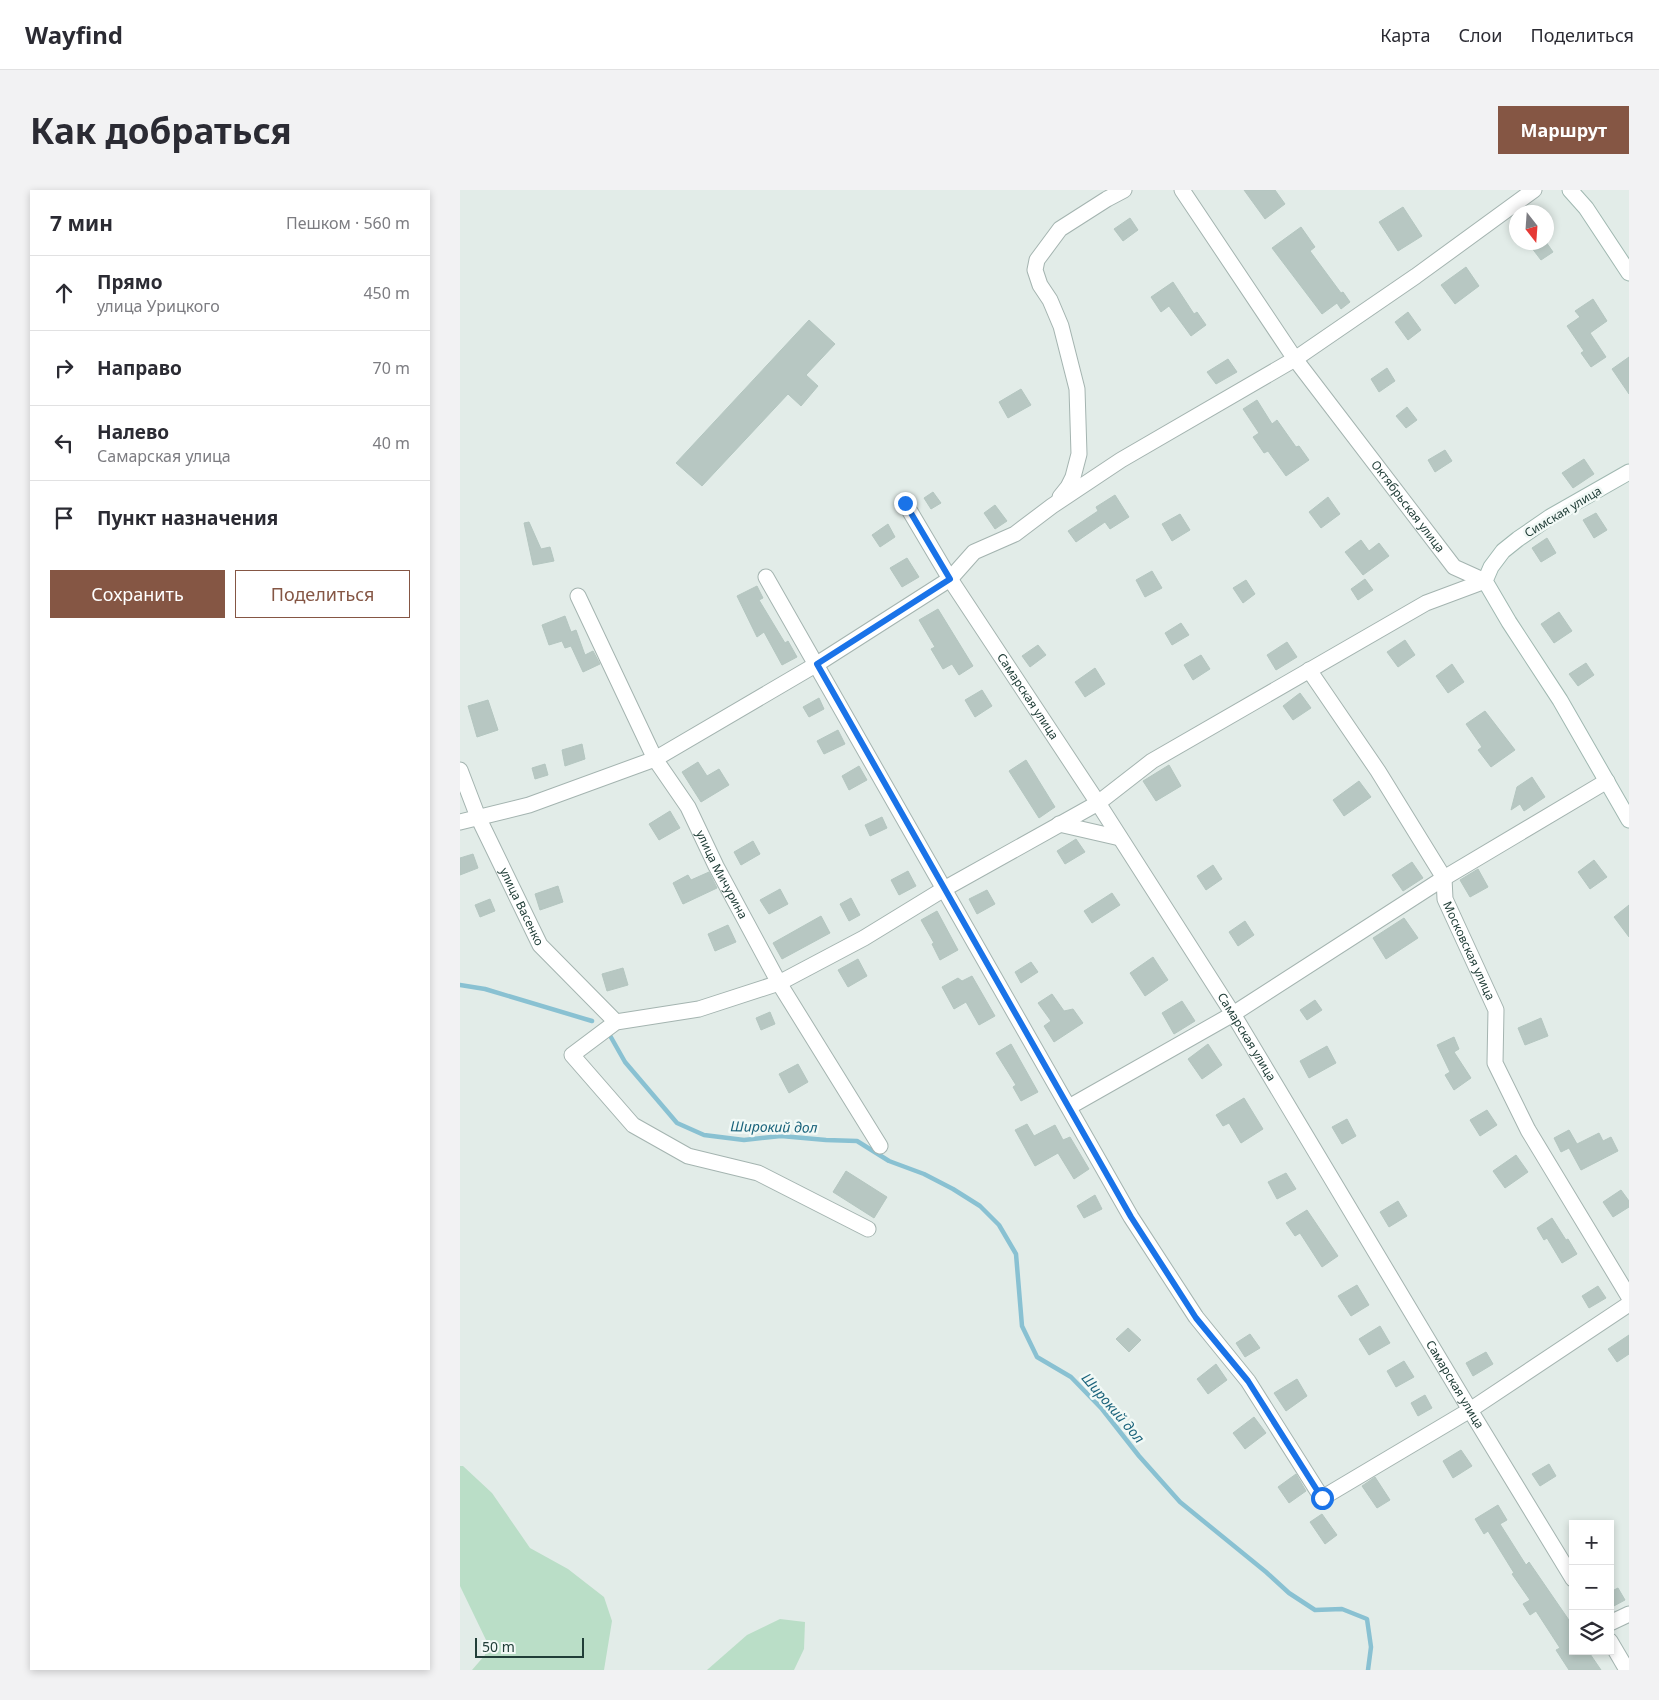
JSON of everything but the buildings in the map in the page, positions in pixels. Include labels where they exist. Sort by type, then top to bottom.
[{"type":"street","points":[[1052,506],[1068,487],[1073,477],[1078,454],[1077,389],[1061,326],[1050,300],[1040,286],[1036,270],[1036,260],[1060,229],[1107,198],[1124,190]]},
{"type":"street","name":"Октябрьская улица","points":[[1182,190],[1295,359],[1454,567],[1485,581]]},
{"type":"street","points":[[460,822],[529,805],[655,759],[817,664],[950,579],[974,552],[1015,534],[1052,506],[1121,460],[1295,359],[1416,276],[1534,190]]},
{"type":"street","points":[[1570,190],[1586,208],[1629,273]]},
{"type":"street","name":"Симская улица","points":[[1485,581],[1491,567],[1503,551],[1518,539],[1550,517],[1629,472]]},
{"type":"street","name":"Самарская улица","points":[[905,503],[950,579],[1098,803],[1233,1014],[1569,1572]]},
{"type":"street","points":[[766,577],[1131,1217],[1196,1318],[1248,1381],[1322,1498],[1470,1410],[1629,1304]]},
{"type":"street","points":[[868,1230],[758,1173],[688,1156],[633,1125],[572,1055],[616,1022],[699,1010],[780,983],[864,938],[944,889],[1098,803],[1152,761],[1426,603],[1485,581],[1509,622],[1560,700],[1629,820]]},
{"type":"street","name":"улица Мичурина","points":[[578,596],[655,759],[688,807],[716,866],[780,983],[880,1146]]},
{"type":"street","name":"Московская улица","points":[[1309,670],[1378,772],[1444,878],[1445,899],[1496,1010],[1495,1063],[1528,1130],[1629,1297]]},
{"type":"street","name":"улица Васенко","points":[[460,770],[478,817],[540,945],[616,1022]]},
{"type":"street","points":[[1069,1107],[1233,1014],[1444,878],[1607,781]]},
{"type":"street","points":[[1059,824],[1120,838]]},
{"type":"street","points":[[1614,1621],[1629,1614]]},
{"type":"street","points":[[1614,1648],[1627,1670]]},
{"type":"green space","points":[[460,1466],[463,1466],[492,1493],[530,1548],[568,1569],[604,1597],[612,1621],[604,1670],[472,1670],[485,1655],[487,1642],[460,1586]]},
{"type":"green space","points":[[780,1619],[805,1622],[804,1649],[794,1670],[707,1670],[747,1635]]},
{"type":"waterway","name":"Широкий дол","points":[[460,985],[485,989],[592,1021]]},
{"type":"waterway","name":"Широкий дол","points":[[608,1032],[625,1062],[677,1123],[704,1135],[744,1140],[781,1136],[857,1141],[889,1161],[924,1174],[980,1206],[999,1225],[1016,1254],[1022,1326],[1037,1357],[1071,1377],[1102,1409],[1139,1456],[1180,1502],[1289,1593],[1315,1610],[1342,1609],[1367,1619],[1371,1647],[1368,1670]]},
{"type":"route","points":[[905,503],[950,579],[817,664],[1131,1217],[1196,1318],[1248,1381],[1322,1498]]}]
